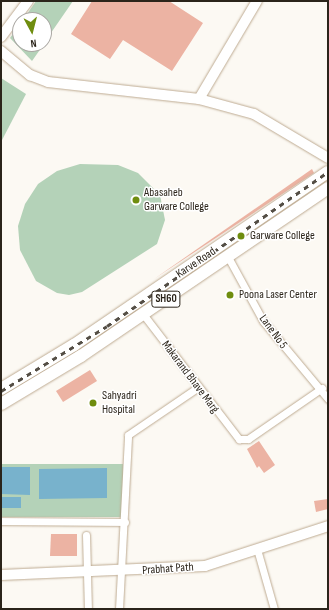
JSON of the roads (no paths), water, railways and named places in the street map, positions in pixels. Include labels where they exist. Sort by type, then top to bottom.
[{"type":"main road","name":"Karve Road","points":[[1,389],[74,345],[328,172]]},
{"type":"main road","name":"Karve Road","points":[[1,404],[81,356],[328,188]]},
{"type":"street","points":[[1,37],[28,1]]},
{"type":"street","points":[[199,99],[257,1]]},
{"type":"street","points":[[1,51],[30,75],[48,82],[199,99],[254,114],[328,158]]},
{"type":"street","name":"Lane No 5","points":[[228,257],[263,321],[306,376],[322,388],[328,399]]},
{"type":"street","name":"Makarand Bhave Marg","points":[[143,314],[197,388],[239,439],[248,439],[322,388]]},
{"type":"street","points":[[119,609],[125,522],[128,435],[197,388]]},
{"type":"street","points":[[1,521],[125,522]]},
{"type":"street","name":"Prabhat Path","points":[[1,574],[122,572],[205,566],[328,526]]},
{"type":"street","points":[[86,535],[88,609]]},
{"type":"street","points":[[257,549],[274,609]]},
{"type":"water","points":[[1,467],[30,467],[30,495],[1,494]]},
{"type":"water","points":[[107,468],[107,498],[39,499],[39,469]]},
{"type":"water","points":[[1,497],[21,497],[21,508],[1,508]]},
{"type":"railway","points":[[1,391],[107,326],[328,172]]},
{"type":"place","name":"Abasaheb Garware College","points":[[136,200]]},
{"type":"place","name":"Garware College","points":[[241,236]]},
{"type":"place","name":"Poona Laser Center","points":[[230,295]]},
{"type":"place","name":"Sahyadri Hospital","points":[[93,403]]}]
